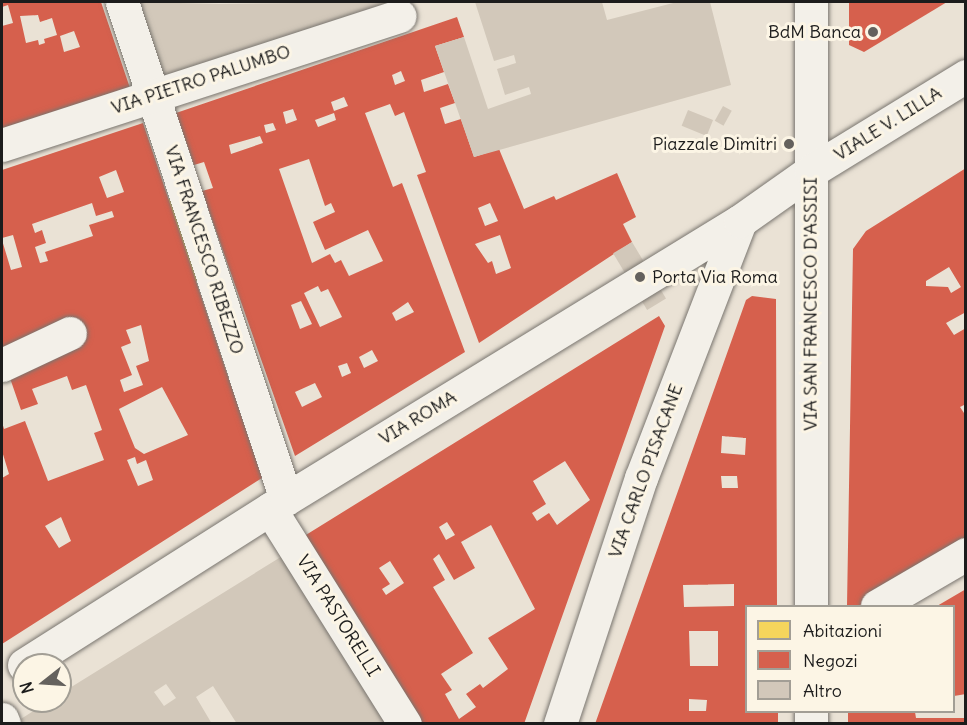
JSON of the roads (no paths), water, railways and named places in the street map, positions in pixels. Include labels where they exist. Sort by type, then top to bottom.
[{"type":"street","name":"VIA FRANCESCO RIBEZZO","points":[[122,2],[154,96],[278,504]]},
{"type":"street","name":"VIA SAN FRANCESCO D'ASSISI","points":[[811,2],[811,605]]},
{"type":"street","name":"VIA PIETRO PALUMBO","points":[[2,145],[400,16]]},
{"type":"street","name":"VIALE V. LILLA","points":[[811,171],[966,76]]},
{"type":"street","name":"VIA ROMA","points":[[43,653],[278,504],[740,221],[811,171]]},
{"type":"street","name":"VIA CARLO PISACANE","points":[[560,723],[641,478],[740,221]]},
{"type":"street","points":[[2,364],[70,333]]},
{"type":"street","name":"VIA PASTORELLI","points":[[278,504],[405,723]]},
{"type":"street","points":[[879,605],[966,555]]},
{"type":"street","points":[[2,719],[4,723]]},
{"type":"place","name":"BdM Banca","points":[[873,32]]},
{"type":"place","name":"Piazzale Dimitri","points":[[789,144]]},
{"type":"place","name":"Porta Via Roma","points":[[640,277]]}]
